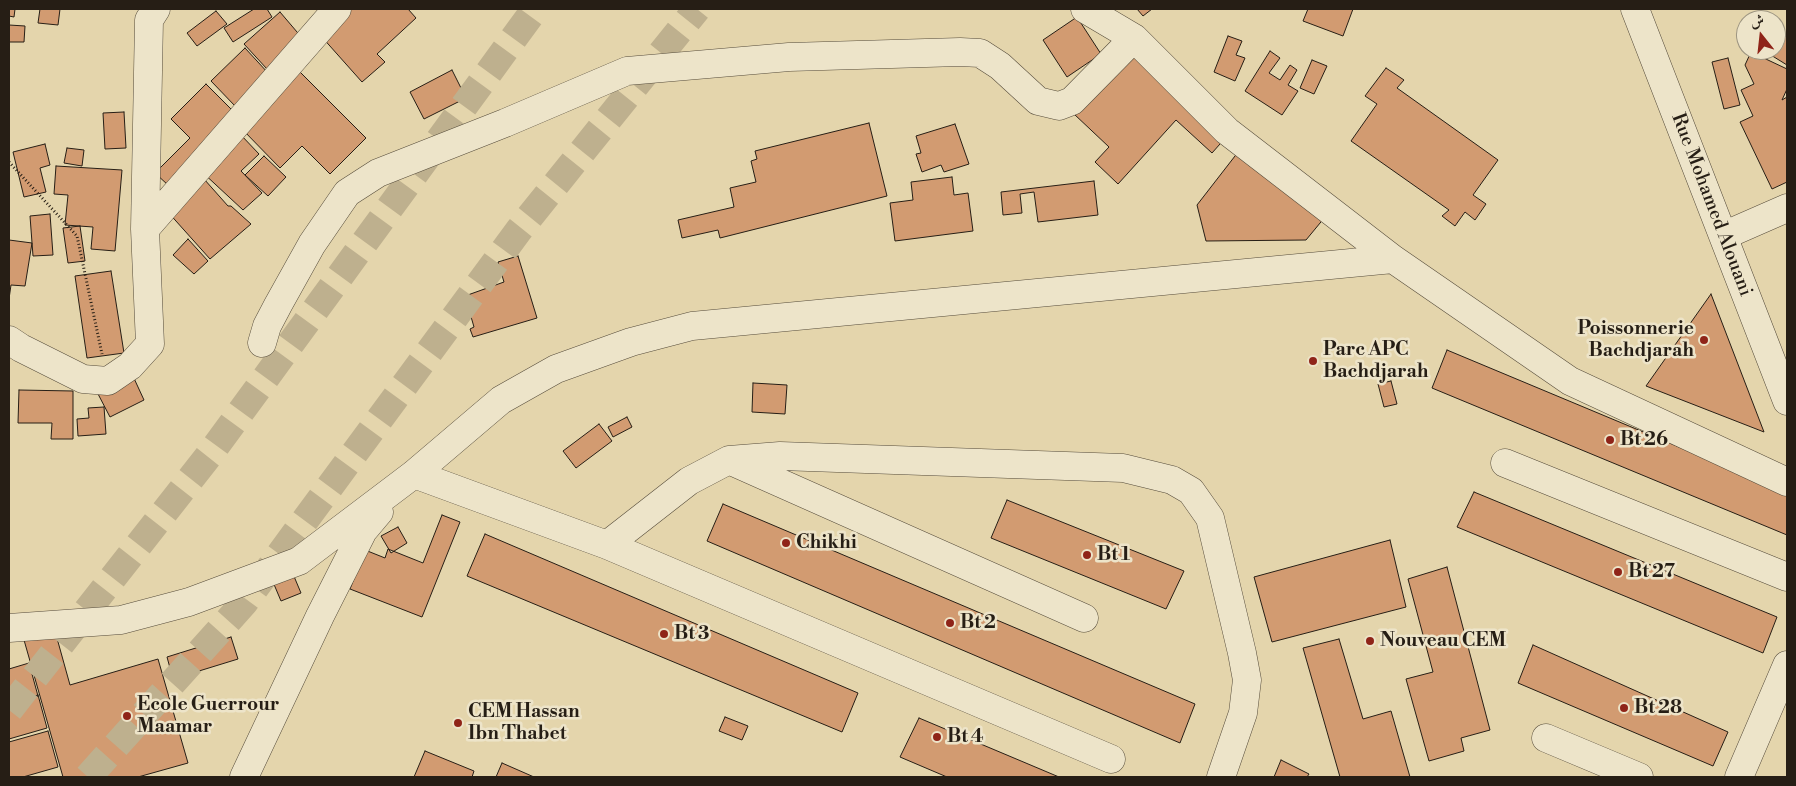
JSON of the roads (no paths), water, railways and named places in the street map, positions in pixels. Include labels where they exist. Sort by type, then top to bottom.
[{"type":"street","points":[[9,340],[21,348],[84,379],[108,381],[130,366],[150,344],[145,230],[149,20],[156,9]]},
{"type":"street","points":[[145,230],[337,9]]},
{"type":"street","points":[[1085,9],[1134,38],[1227,131],[1394,259],[1570,381],[1787,482]]},
{"type":"street","name":"Rue Mohamed Alouani","points":[[1635,9],[1787,401]]},
{"type":"street","points":[[262,343],[267,326],[312,244],[347,193],[378,173],[505,124],[627,72],[789,57],[980,53],[1000,66],[1038,101],[1059,106],[1072,101],[1134,38]]},
{"type":"street","points":[[1724,236],[1787,208]]},
{"type":"street","points":[[9,628],[121,620],[190,602],[299,561],[414,474],[501,400],[556,369],[631,342],[692,326],[1394,259]]},
{"type":"street","points":[[607,545],[689,481],[728,460],[780,456],[1123,468],[1172,480],[1191,491],[1210,518],[1247,680],[1243,713],[1221,777]]},
{"type":"street","points":[[728,460],[1084,618]]},
{"type":"street","points":[[1505,463],[1787,577]]},
{"type":"street","points":[[414,474],[607,545],[1111,759]]},
{"type":"street","points":[[244,777],[362,531],[414,474]]},
{"type":"street","points":[[1739,777],[1787,665]]},
{"type":"street","points":[[1546,738],[1640,777]]},
{"type":"tunnel","points":[[9,710],[210,454],[535,9]]},
{"type":"tunnel","points":[[88,777],[244,603],[519,230],[697,9]]},
{"type":"place","name":"Poissonnerie Bachdjarah","points":[[1704,340]]},
{"type":"place","name":"Parc APC Bachdjarah","points":[[1313,361]]},
{"type":"place","name":"Bt 26","points":[[1610,440]]},
{"type":"place","name":"Chikhi","points":[[786,543]]},
{"type":"place","name":"Bt 1","points":[[1087,555]]},
{"type":"place","name":"Bt 27","points":[[1618,572]]},
{"type":"place","name":"Bt 2","points":[[950,623]]},
{"type":"place","name":"Bt 3","points":[[664,634]]},
{"type":"place","name":"Nouveau CEM","points":[[1370,641]]},
{"type":"place","name":"Bt 28","points":[[1624,708]]},
{"type":"place","name":"Ecole Guerrour Maamar","points":[[127,716]]},
{"type":"place","name":"CEM Hassan Ibn Thabet","points":[[458,723]]},
{"type":"place","name":"Bt 4","points":[[937,737]]}]
